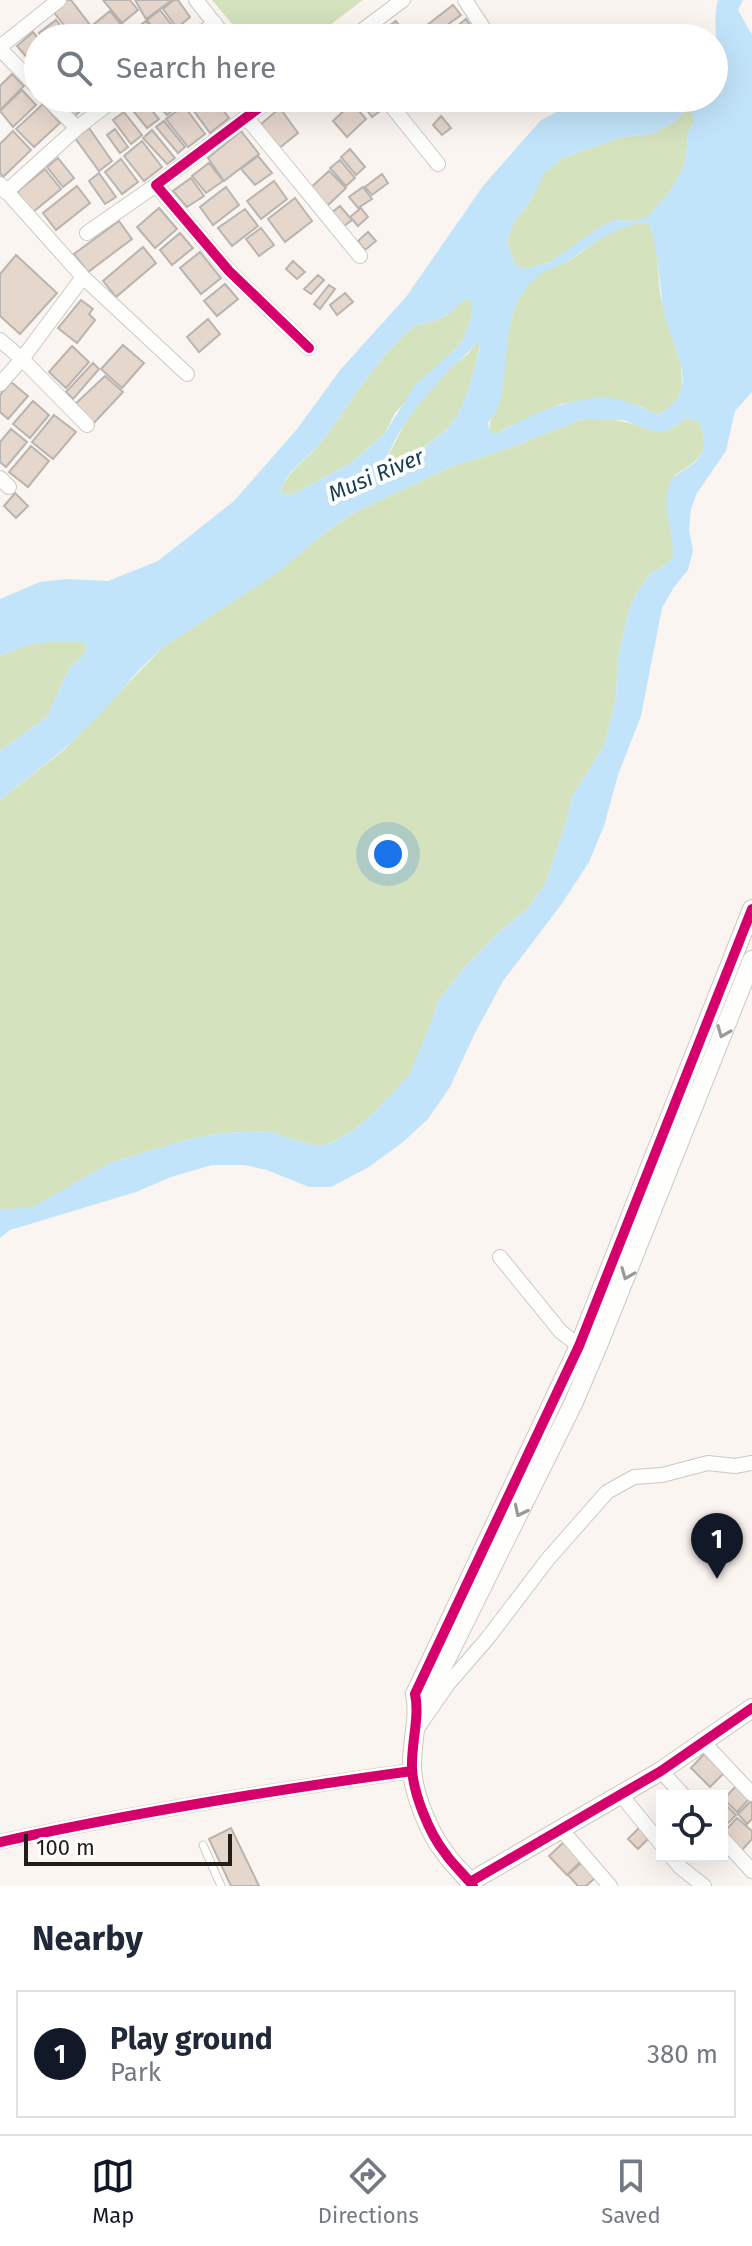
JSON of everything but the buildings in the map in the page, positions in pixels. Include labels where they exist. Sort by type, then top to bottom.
[{"type":"street","points":[[30,24],[59,0]]},
{"type":"street","points":[[196,0],[215,23]]},
{"type":"street","points":[[371,24],[403,0]]},
{"type":"street","points":[[465,0],[481,24]]},
{"type":"street","points":[[24,28],[0,48],[24,73]]},
{"type":"street","points":[[61,112],[77,128]]},
{"type":"street","points":[[98,112],[3,188],[83,277],[187,374]]},
{"type":"street","points":[[87,233],[253,112]]},
{"type":"street","points":[[396,112],[438,164]]},
{"type":"street","points":[[246,117],[360,256]]},
{"type":"street","points":[[156,185],[229,271],[309,348]]},
{"type":"street","points":[[0,384],[83,277]]},
{"type":"street","points":[[0,340],[87,425]]},
{"type":"street","points":[[587,1351],[752,909]]},
{"type":"street","points":[[751,1710],[661,1771],[467,1885],[425,1821],[412,1771],[417,1706],[415,1694],[587,1351],[752,960]]},
{"type":"street","points":[[500,1257],[561,1332],[587,1351]]},
{"type":"street","points":[[413,1735],[448,1684],[548,1559],[607,1492],[634,1477],[662,1475],[708,1463],[735,1466],[752,1463]]},
{"type":"street","points":[[704,1743],[752,1794]]},
{"type":"street","points":[[0,1842],[109,1819],[412,1771]]},
{"type":"street","points":[[661,1771],[678,1790]]},
{"type":"street","points":[[621,1795],[656,1838]]},
{"type":"street","points":[[560,1828],[610,1886]]},
{"type":"street","points":[[728,1845],[752,1871]]},
{"type":"street","points":[[676,1862],[704,1886]]},
{"type":"lane","points":[[203,1845],[221,1886]]},
{"type":"green space","points":[[212,0],[363,0],[331,24],[232,24]]},
{"type":"green space","points":[[684,112],[692,112],[695,119],[688,132],[682,171],[668,194],[648,217],[635,221],[615,220],[550,262],[525,269],[515,264],[507,241],[514,222],[531,200],[543,174],[562,158],[622,137],[651,134],[671,124]]},
{"type":"green space","points":[[648,222],[656,242],[660,293],[681,364],[682,389],[674,404],[658,415],[640,406],[582,401],[561,404],[496,434],[490,432],[490,422],[501,392],[510,323],[524,291],[547,268],[567,262],[616,229]]},
{"type":"green space","points":[[464,299],[473,301],[472,316],[463,340],[395,413],[385,433],[351,463],[292,495],[280,493],[287,478],[317,448],[398,341],[416,326],[447,315]]},
{"type":"green space","points":[[476,343],[480,346],[472,379],[454,421],[413,454],[400,460],[386,460],[411,411]]},
{"type":"green space","points":[[604,418],[667,431],[687,418],[699,422],[704,440],[701,454],[675,475],[667,508],[674,548],[672,560],[649,575],[634,597],[618,658],[616,697],[605,744],[572,797],[545,884],[527,909],[464,968],[438,1001],[410,1075],[377,1110],[351,1132],[331,1143],[315,1146],[267,1131],[223,1133],[189,1139],[110,1163],[33,1208],[0,1210],[0,800],[64,750],[162,648],[279,571],[350,515],[452,466],[499,452],[583,419]]},
{"type":"green space","points":[[81,641],[87,645],[84,655],[70,667],[47,717],[0,751],[0,656],[25,645]]},
{"type":"water","name":"Musi River","points":[[718,0],[743,0],[738,10],[752,35],[752,392],[735,411],[726,451],[697,493],[691,509],[689,530],[693,550],[688,570],[662,608],[641,716],[589,862],[561,905],[503,981],[450,1087],[428,1119],[369,1167],[331,1187],[309,1187],[267,1170],[244,1165],[212,1165],[171,1177],[136,1192],[10,1230],[0,1238],[0,1210],[33,1207],[110,1163],[189,1139],[223,1133],[267,1131],[315,1146],[331,1143],[351,1132],[377,1110],[410,1074],[438,1001],[464,968],[527,909],[545,884],[572,797],[605,744],[616,697],[618,658],[634,597],[649,575],[672,560],[666,502],[670,483],[699,458],[703,435],[699,422],[687,418],[667,431],[655,432],[623,420],[583,419],[499,452],[452,466],[350,515],[280,571],[162,648],[63,750],[0,800],[0,751],[47,717],[70,667],[84,655],[87,645],[75,641],[37,644],[0,656],[0,599],[40,582],[67,579],[108,581],[158,561],[234,501],[297,429],[341,369],[406,297],[483,186],[541,120],[557,112],[684,112],[671,124],[651,134],[622,137],[562,158],[544,174],[531,200],[514,222],[507,241],[515,264],[525,269],[550,262],[598,228],[615,220],[635,221],[648,216],[668,194],[682,171],[688,132],[695,119],[691,112],[728,112],[728,24],[715,24]],"holes":[[[648,222],[665,314],[682,371],[681,392],[676,400],[658,415],[616,399],[581,400],[537,414],[496,434],[490,432],[488,423],[499,405],[503,385],[511,322],[523,293],[543,272],[566,262],[607,235]],[[464,300],[472,301],[472,316],[463,340],[415,385],[385,433],[351,463],[292,495],[280,493],[292,471],[322,441],[398,341],[414,327],[443,317]],[[476,343],[480,347],[468,390],[454,421],[413,454],[402,459],[386,460],[413,412]]]},
{"type":"cycle path","points":[[253,112],[156,185],[229,271],[309,348]]},
{"type":"cycle path","points":[[473,1886],[439,1845],[419,1801],[412,1768],[415,1694],[579,1346],[752,909]]},
{"type":"cycle path","points":[[470,1882],[661,1771],[752,1708]]},
{"type":"cycle path","points":[[0,1842],[205,1802],[412,1771]]},
{"type":"place","name":"Play ground","points":[[717,1579]]}]
